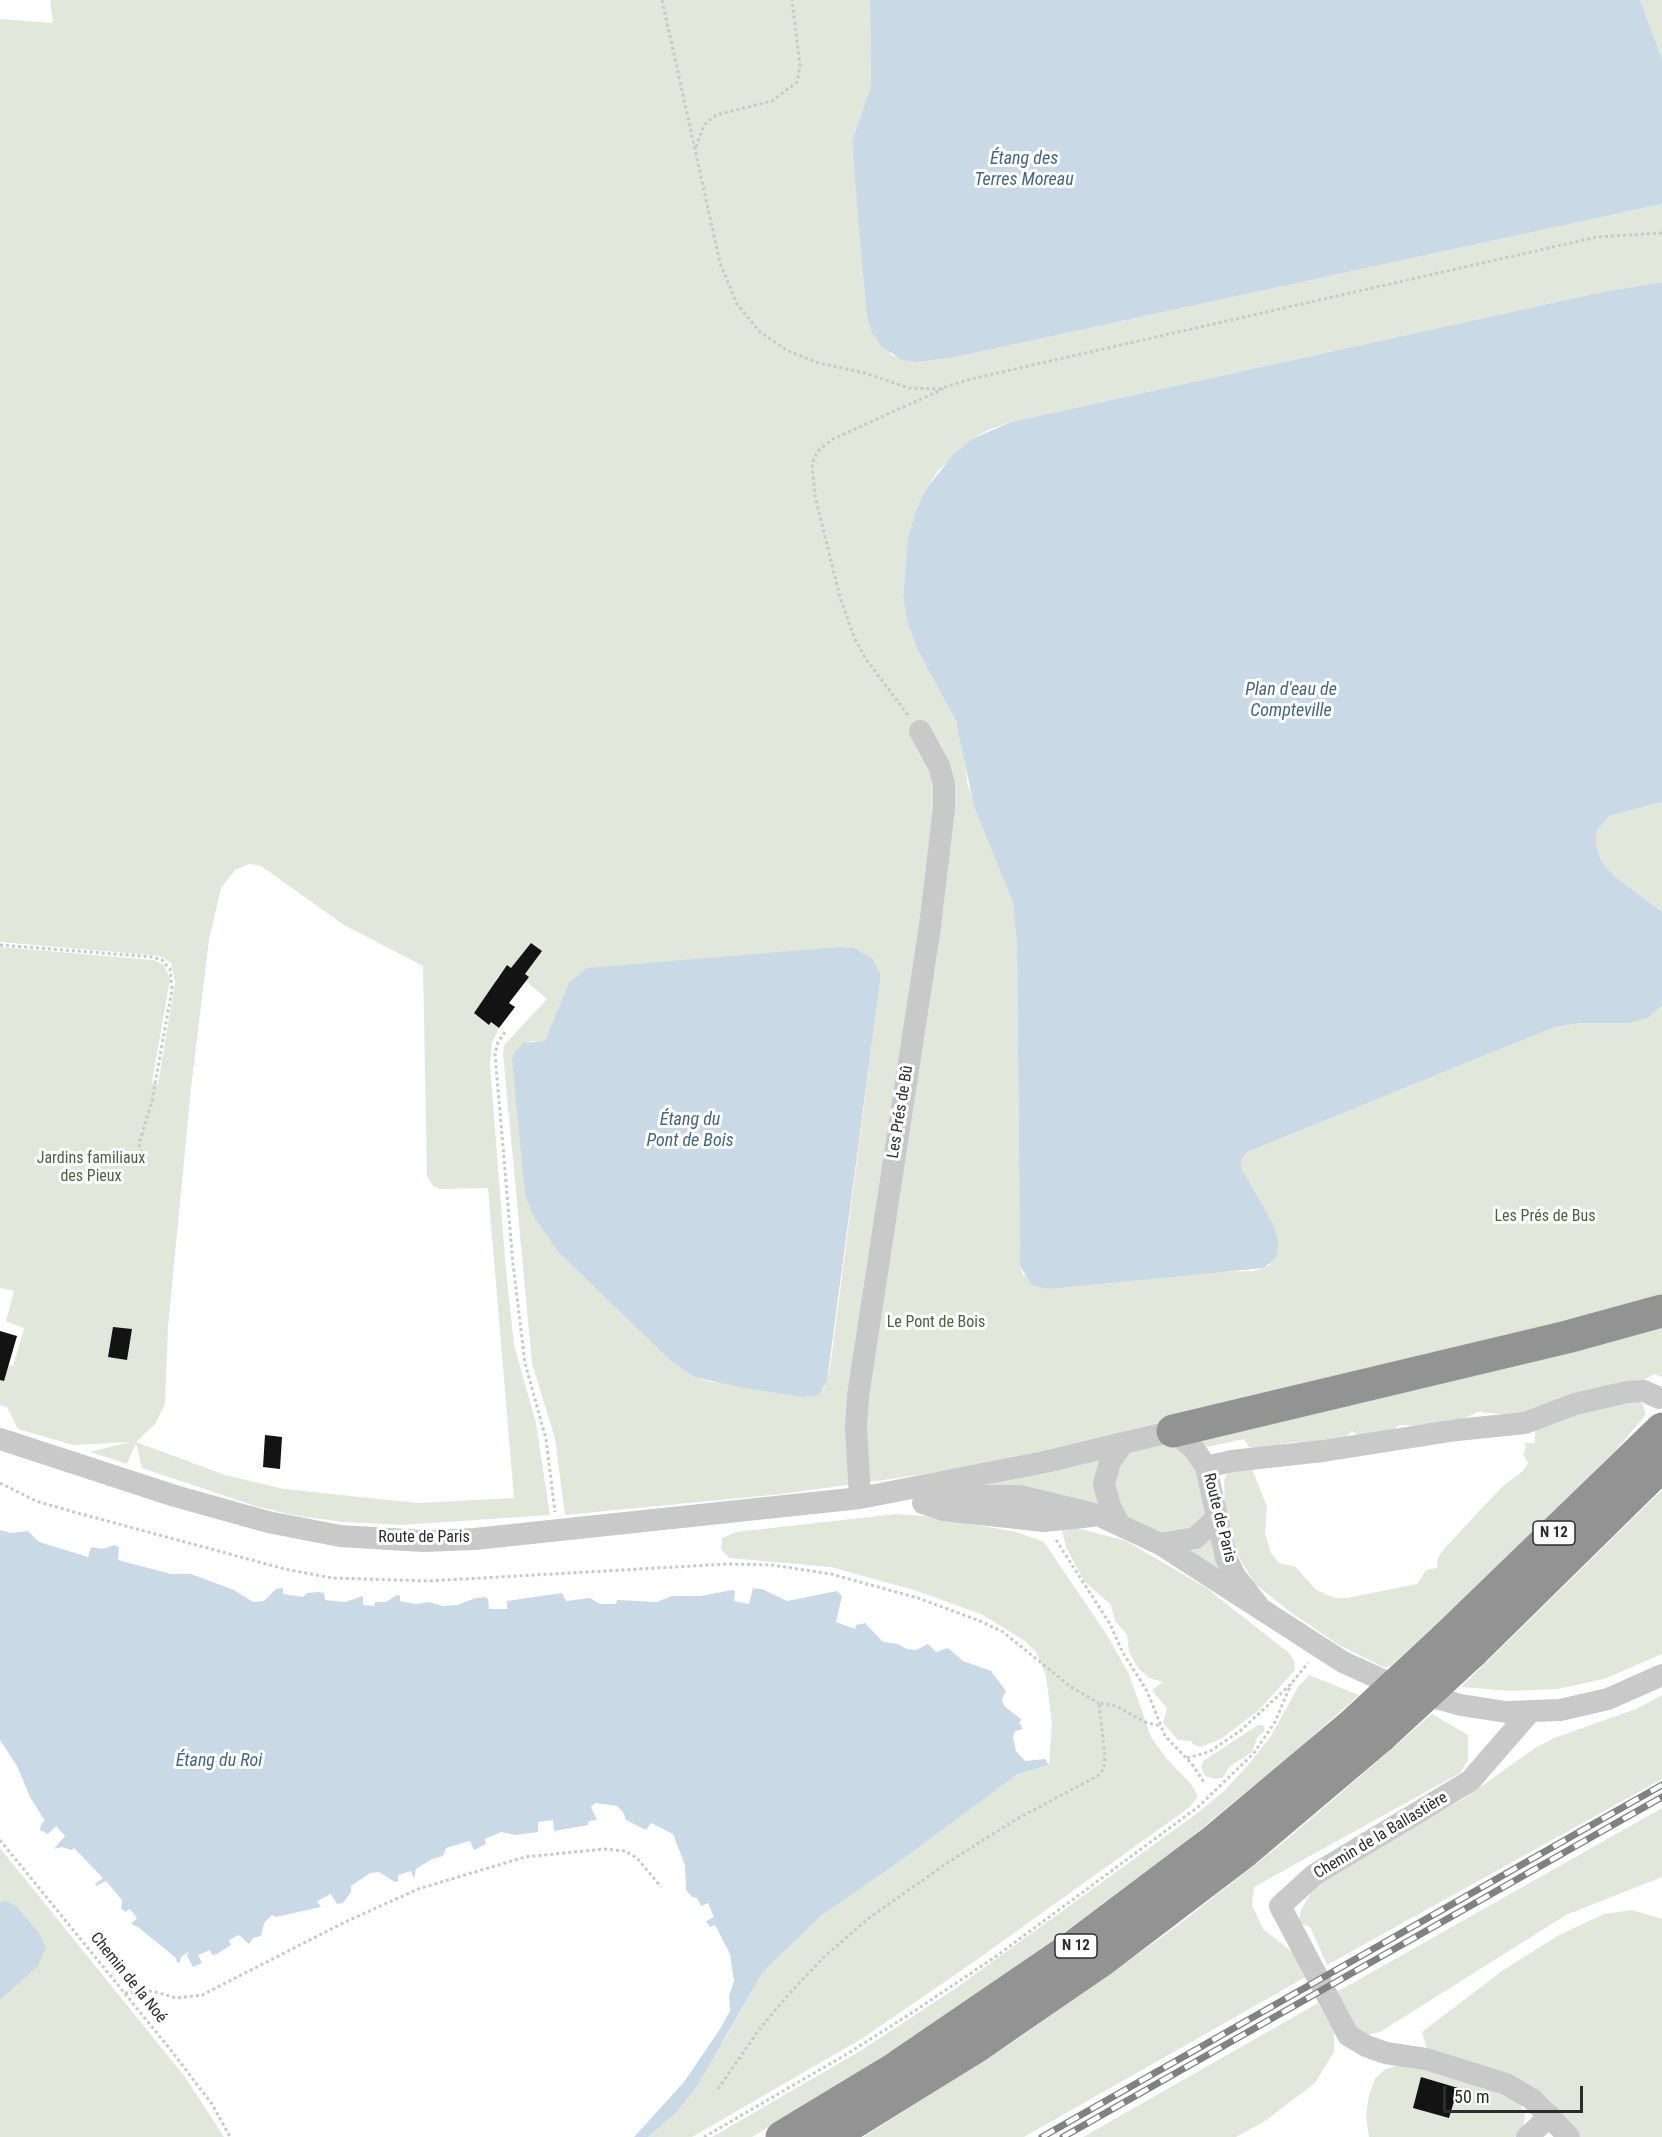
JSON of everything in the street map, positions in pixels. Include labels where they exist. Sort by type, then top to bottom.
[{"type":"highway","points":[[1173,1431],[1567,1337],[1662,1311]]},
{"type":"highway","name":"N 12","points":[[830,2137],[968,2052],[1099,1962],[1245,1851],[1381,1736],[1459,1645],[1662,1429]]},
{"type":"highway","name":"N 12","points":[[782,2137],[896,2068],[1072,1948],[1214,1841],[1350,1727],[1459,1645],[1662,1465]]},
{"type":"street","name":"Les Prés de Bû","points":[[860,1498],[856,1437],[858,1396],[930,926],[943,821],[945,795],[942,775],[935,756],[920,731]]},
{"type":"street","points":[[1206,1467],[1232,1461],[1323,1451],[1457,1430],[1524,1423],[1581,1402],[1628,1392],[1644,1391],[1659,1398]]},
{"type":"street","name":"Route de Paris","points":[[860,1498],[1045,1462],[1173,1431],[1195,1450],[1206,1467],[1216,1519],[1230,1567],[1261,1609]]},
{"type":"street","name":"Route de Paris","points":[[0,1438],[215,1508],[305,1531],[423,1541],[557,1530],[860,1498],[1020,1496],[1098,1515],[1120,1525],[1160,1544],[1261,1609]]},
{"type":"street","points":[[1120,1525],[1110,1506],[1104,1484],[1110,1462],[1123,1443]]},
{"type":"street","points":[[904,1496],[944,1510],[1044,1521],[1061,1521],[1098,1515]]},
{"type":"street","points":[[1160,1544],[1195,1538],[1216,1519]]},
{"type":"street","points":[[1261,1609],[1320,1649],[1363,1672],[1417,1693],[1484,1709],[1529,1713],[1599,1701],[1662,1675]]},
{"type":"street","name":"Chemin de la Ballastière","points":[[1529,1713],[1470,1781],[1314,1875],[1280,1906],[1348,2035],[1366,2046],[1386,2053],[1426,2059],[1506,2084],[1532,2099],[1569,2137]]},
{"type":"street","points":[[1527,2137],[1550,2116]]},
{"type":"path","points":[[662,0],[727,284],[737,304],[760,332],[788,351],[819,363],[865,373],[920,390],[952,385],[1597,237],[1662,233]]},
{"type":"path","points":[[695,151],[704,125],[716,115],[772,101],[796,82],[800,66],[792,0]]},
{"type":"path","points":[[920,731],[865,658],[854,637],[840,597],[815,496],[813,463],[818,451],[833,439],[952,385]]},
{"type":"path","points":[[0,945],[153,957],[162,960],[170,969],[172,989],[152,1101],[139,1144],[144,1160]]},
{"type":"path","points":[[505,1032],[495,1054],[514,1274],[525,1363],[546,1439],[557,1530]]},
{"type":"path","points":[[0,1483],[36,1501],[285,1569],[332,1578],[429,1581],[728,1564],[772,1565],[831,1574],[918,1598],[980,1621],[1003,1632],[1071,1687],[1099,1703],[1116,1706],[1145,1722],[1160,1726]]},
{"type":"path","points":[[1044,1521],[1110,1624],[1122,1651],[1147,1691],[1160,1726],[1171,1744],[1187,1758],[1205,1784]]},
{"type":"path","points":[[1187,1758],[1209,1752],[1240,1731],[1291,1684],[1320,1649]]},
{"type":"path","points":[[704,2137],[847,2054],[913,2012],[995,1957],[1198,1807],[1254,1753],[1275,1722],[1291,1684]]},
{"type":"path","points":[[718,2089],[758,2031],[788,1995],[824,1957],[869,1918],[947,1863],[1015,1820],[1099,1775],[1104,1768],[1106,1758],[1099,1703]]},
{"type":"path","name":"Chemin de la Noé","points":[[0,1840],[212,2104],[230,2137]]},
{"type":"path","points":[[125,1993],[152,1991],[176,1998],[202,1995],[345,1922],[418,1889],[525,1857],[604,1849],[625,1851],[637,1858],[661,1887]]},
{"type":"green space","points":[[50,0],[870,0],[871,86],[852,141],[867,317],[891,355],[917,362],[951,358],[1662,204],[1662,282],[1602,292],[1011,422],[988,430],[972,439],[938,471],[926,489],[916,510],[908,537],[903,597],[908,624],[918,651],[956,721],[962,742],[968,786],[1013,902],[1017,947],[1020,1266],[1023,1275],[1254,1271],[1264,1268],[1270,1265],[1241,1168],[1241,1160],[1247,1152],[1555,1027],[1582,1023],[1630,1023],[1662,1005],[1662,1300],[1236,1402],[1040,1454],[919,1475],[782,1494],[565,1515],[555,1439],[532,1363],[503,1053],[504,1045],[547,999],[507,965],[496,979],[499,983],[474,1013],[499,1028],[492,1043],[490,1065],[506,1270],[514,1345],[536,1423],[550,1515],[403,1525],[343,1522],[293,1515],[255,1506],[142,1468],[136,1443],[127,1464],[90,1452],[130,1442],[73,1445],[18,1429],[7,1407],[0,1405],[0,1362],[13,1366],[24,1328],[6,1321],[14,1291],[0,1288],[0,947],[154,960],[164,965],[170,979],[152,1083],[158,1084],[175,982],[171,963],[160,956],[0,942],[0,19],[53,23]],"holes":[[[249,864],[261,866],[344,925],[423,966],[427,1176],[433,1186],[440,1189],[488,1188],[514,1498],[418,1503],[284,1489],[225,1475],[136,1442],[155,1424],[165,1404],[168,1327],[191,1088],[209,940],[221,888],[235,870]],[[880,983],[830,1368],[824,1389],[713,1382],[694,1377],[673,1363],[558,1252],[533,1216],[530,1041],[543,1042],[547,1039]]]},
{"type":"green space","points":[[1640,0],[1662,0],[1662,59]]},
{"type":"green space","points":[[1662,802],[1662,912],[1613,875],[1601,861],[1596,845],[1596,832],[1609,816]]},
{"type":"green space","points":[[1662,1319],[1662,1377],[1654,1374],[1636,1385],[1534,1417],[1478,1412],[1456,1422],[1423,1426],[1399,1425],[1391,1432],[1357,1435],[1352,1431],[1342,1441],[1294,1442],[1257,1449],[1249,1447],[1244,1439],[1207,1447],[1197,1438]]},
{"type":"green space","points":[[1638,1400],[1643,1405],[1646,1414],[1617,1449],[1449,1614],[1389,1667],[1383,1667],[1339,1645],[1289,1611],[1255,1584],[1234,1549],[1225,1511],[1224,1480],[1228,1471],[1252,1469],[1267,1507],[1265,1533],[1271,1553],[1279,1563],[1296,1567],[1316,1590],[1335,1598],[1347,1598],[1417,1584],[1426,1570],[1437,1568],[1438,1558],[1444,1549],[1468,1523],[1502,1487],[1523,1471],[1528,1463],[1523,1454],[1526,1447],[1524,1443],[1535,1443],[1535,1431],[1551,1421]]},
{"type":"green space","points":[[1171,1442],[1195,1461],[1207,1510],[1199,1525],[1164,1535],[1136,1525],[1119,1507],[1114,1475],[1132,1448]]},
{"type":"green space","points":[[1103,1455],[1101,1507],[972,1482]]},
{"type":"green space","points":[[1662,1490],[1662,1654],[1604,1679],[1557,1689],[1510,1691],[1461,1687]]},
{"type":"green space","points":[[896,1514],[934,1517],[1016,1532],[1044,1542],[1107,1635],[1129,1674],[1151,1737],[1166,1758],[1191,1784],[1198,1796],[1190,1807],[863,2038],[692,2137],[648,2137],[676,2113],[726,2037],[763,1972],[822,1915],[899,1862],[1018,1774],[1049,1765],[1052,1723],[1046,1676],[1036,1652],[1025,1641],[981,1614],[917,1591],[831,1567],[729,1558],[721,1549],[722,1538],[736,1532]]},
{"type":"green space","points":[[1077,1528],[1126,1541],[1205,1587],[1289,1653],[1294,1661],[1295,1670],[1259,1710],[1221,1739],[1200,1747],[1191,1741],[1178,1740],[1163,1723],[1167,1708],[1153,1692],[1153,1689],[1163,1682],[1149,1678],[1138,1668],[1129,1652],[1127,1635],[1115,1621],[1111,1605],[1084,1581],[1066,1547],[1062,1530]]},
{"type":"green space","points":[[1213,1535],[1230,1579],[1179,1550]]},
{"type":"green space","points":[[1309,1675],[1359,1695],[1295,1752],[1185,1842],[1032,1957],[886,2056],[752,2137],[712,2137],[860,2051],[956,1988],[1196,1814],[1224,1791],[1248,1765],[1271,1736],[1298,1687]]},
{"type":"green space","points":[[1662,1695],[1662,1779],[1327,1965],[1310,1927],[1299,1923],[1301,1910],[1313,1889],[1349,1862],[1465,1798],[1535,1748],[1554,1738],[1636,1709]]},
{"type":"green space","points":[[1432,1714],[1468,1735],[1468,1760],[1460,1773],[1254,1887],[1252,1905],[1263,1929],[1291,1951],[1311,1974],[1024,2137],[863,2137],[1016,2040],[1173,1929],[1284,1842]]},
{"type":"green space","points":[[1258,1725],[1263,1725],[1265,1731],[1258,1736],[1252,1752],[1229,1767],[1223,1778],[1214,1779],[1205,1776],[1201,1767],[1203,1761]]},
{"type":"green space","points":[[1662,1808],[1662,1877],[1566,1915],[1380,2032],[1366,2035],[1357,2031],[1335,1993]]},
{"type":"green space","points":[[0,1848],[185,2077],[224,2137],[0,2137]]},
{"type":"green space","points":[[1632,1910],[1662,1919],[1662,2137],[1577,2137],[1430,2051],[1426,2046],[1422,2032],[1502,1971],[1559,1935],[1604,1914]]},
{"type":"green space","points":[[1318,2003],[1334,2032],[1334,2052],[1315,2083],[1265,2121],[1236,2137],[1083,2137]]},
{"type":"green space","points":[[1400,2064],[1419,2066],[1519,2100],[1525,2116],[1523,2129],[1515,2137],[1369,2137],[1366,2116],[1369,2095],[1375,2079],[1384,2070]]},
{"type":"water","name":"Étang des Terres Moreau","points":[[870,0],[1640,0],[1662,59],[1662,204],[951,358],[917,362],[902,360],[881,346],[872,333],[867,317],[858,218],[852,141],[871,86]]},
{"type":"water","name":"Plan d'eau de Compteville","points":[[1662,282],[1662,802],[1609,816],[1596,832],[1596,845],[1601,861],[1613,875],[1662,912],[1662,1005],[1647,1018],[1630,1023],[1582,1023],[1555,1027],[1247,1152],[1241,1160],[1241,1168],[1273,1224],[1278,1240],[1277,1257],[1264,1268],[1047,1289],[1032,1285],[1020,1266],[1017,947],[1013,902],[974,806],[956,721],[918,651],[908,624],[903,597],[908,537],[916,510],[926,489],[953,455],[972,439],[1011,422],[1602,292]]},
{"type":"water","name":"Étang du Pont de Bois","points":[[839,947],[854,948],[873,959],[880,974],[880,983],[827,1381],[819,1395],[803,1397],[694,1377],[673,1363],[558,1252],[533,1216],[525,1195],[512,1060],[515,1051],[523,1043],[545,1041],[569,983],[587,968]]},
{"type":"water","name":"Étang du Roi","points":[[0,1530],[11,1533],[28,1531],[39,1542],[88,1557],[91,1547],[102,1549],[115,1545],[119,1547],[118,1560],[171,1574],[191,1574],[234,1590],[253,1602],[264,1601],[276,1589],[283,1588],[283,1594],[303,1597],[307,1593],[319,1592],[324,1593],[325,1600],[345,1602],[363,1596],[363,1605],[374,1606],[375,1602],[386,1602],[397,1595],[400,1596],[400,1601],[416,1604],[429,1602],[443,1606],[457,1605],[485,1597],[488,1599],[489,1609],[507,1609],[507,1601],[562,1593],[566,1601],[590,1598],[600,1604],[616,1604],[617,1600],[657,1602],[672,1596],[701,1596],[732,1590],[735,1591],[734,1601],[749,1604],[753,1588],[762,1589],[787,1601],[837,1591],[842,1596],[836,1622],[855,1629],[856,1625],[865,1623],[883,1642],[898,1644],[907,1649],[916,1650],[928,1644],[936,1652],[948,1648],[963,1661],[991,1671],[1006,1691],[1002,1699],[1004,1706],[1022,1720],[1019,1722],[1023,1729],[1015,1731],[1013,1737],[1016,1751],[1025,1761],[1045,1759],[1049,1765],[1018,1774],[899,1862],[822,1915],[763,1972],[697,2086],[676,2113],[648,2137],[634,2137],[684,2082],[720,2029],[730,2011],[729,1996],[734,1981],[730,1954],[715,1925],[710,1927],[706,1921],[714,1917],[708,1903],[701,1906],[697,1898],[692,1897],[686,1890],[685,1865],[673,1834],[651,1823],[646,1830],[626,1820],[623,1812],[617,1806],[595,1803],[591,1807],[597,1820],[589,1821],[588,1825],[554,1831],[553,1820],[538,1822],[538,1832],[515,1835],[501,1832],[485,1839],[486,1844],[474,1850],[470,1841],[446,1848],[443,1856],[432,1859],[416,1869],[414,1879],[411,1871],[398,1875],[398,1881],[395,1882],[379,1872],[370,1873],[351,1886],[351,1892],[343,1903],[337,1904],[331,1894],[317,1901],[321,1907],[276,1917],[272,1915],[264,1923],[261,1936],[253,1938],[249,1944],[239,1935],[229,1940],[231,1945],[217,1954],[212,1955],[210,1950],[198,1955],[202,1963],[193,1967],[187,1956],[188,1952],[177,1963],[176,1958],[138,1927],[131,1924],[137,1918],[130,1909],[125,1912],[121,1908],[122,1900],[106,1881],[96,1886],[95,1884],[103,1878],[74,1848],[71,1850],[62,1847],[54,1849],[65,1836],[56,1826],[48,1834],[40,1830],[41,1824],[45,1821],[30,1797],[17,1766],[0,1740]]},
{"type":"water","points":[[6,1901],[16,1906],[39,1933],[46,1947],[38,1966],[0,2000],[0,1902]]},
{"type":"building","points":[[531,943],[542,951],[525,974],[529,977],[509,1003],[515,1007],[499,1028],[491,1022],[489,1025],[474,1013],[507,965],[511,968]]},
{"type":"building","points":[[113,1327],[132,1329],[127,1360],[108,1357]]},
{"type":"building","points":[[0,1331],[17,1336],[4,1381],[0,1380]]},
{"type":"building","points":[[265,1435],[282,1437],[280,1469],[263,1467]]},
{"type":"building","points":[[1421,2077],[1458,2088],[1449,2118],[1413,2108]]},
{"type":"railway","points":[[1042,2137],[1662,1785]]},
{"type":"railway","points":[[1063,2137],[1662,1797]]},
{"type":"park label","name":"Jardins familiaux des Pieux","points":[[91,1168]]},
{"type":"park label","name":"Les Prés de Bus","points":[[1545,1217]]},
{"type":"park label","name":"Le Pont de Bois","points":[[936,1323]]}]
